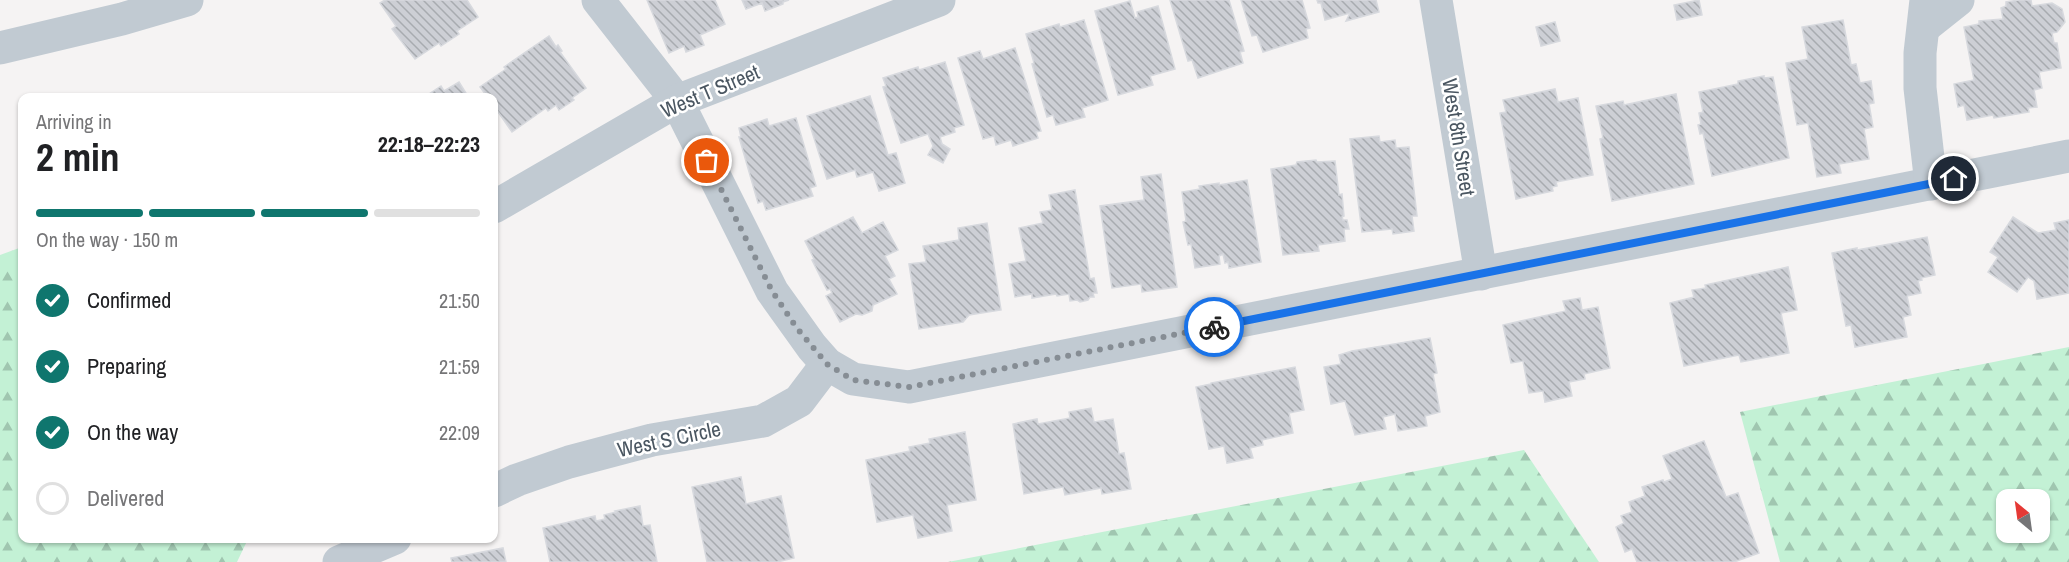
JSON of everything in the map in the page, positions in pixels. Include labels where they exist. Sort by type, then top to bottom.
[{"type":"street","points":[[0,48],[122,19],[187,0]]},
{"type":"street","points":[[598,0],[677,101],[772,291],[801,333],[827,364],[853,380],[909,387],[2069,156]]},
{"type":"street","name":"West T Street","points":[[498,205],[677,101],[939,0]]},
{"type":"street","name":"West 8th Street","points":[[1436,0],[1481,274]]},
{"type":"street","points":[[1931,184],[1920,88],[1920,53],[1925,13],[1958,0]]},
{"type":"street","name":"West S Circle","points":[[498,489],[569,462],[652,440],[763,421],[799,401],[827,364]]},
{"type":"street","points":[[339,562],[383,543]]},
{"type":"green space","points":[[18,248],[18,543],[246,543],[237,562],[0,562],[0,255]]},
{"type":"green space","points":[[2069,347],[2069,562],[1780,562],[1740,412]]},
{"type":"green space","points":[[1524,450],[1599,562],[948,562]]},
{"type":"building","points":[[385,0],[467,0],[478,17],[457,31],[459,34],[441,46],[439,43],[415,59],[392,29],[396,26],[380,3]]},
{"type":"building","points":[[647,0],[715,0],[725,24],[700,35],[704,45],[686,52],[684,46],[669,53]]},
{"type":"building","points":[[742,0],[789,0],[765,11],[762,3],[746,9]]},
{"type":"building","points":[[1170,0],[1229,0],[1244,51],[1240,52],[1243,63],[1198,78],[1192,60],[1188,61]]},
{"type":"building","points":[[1241,0],[1302,0],[1310,28],[1306,29],[1308,38],[1263,52],[1257,35],[1252,36]]},
{"type":"building","points":[[1317,0],[1376,0],[1379,12],[1346,21],[1350,13],[1325,20],[1321,3]]},
{"type":"building","points":[[1699,0],[1702,15],[1677,20],[1674,5]]},
{"type":"building","points":[[2031,0],[2032,6],[2052,3],[2062,9],[2065,22],[2057,32],[2052,33],[2054,43],[2057,43],[2061,68],[2039,72],[2042,88],[2034,90],[2037,107],[2028,108],[2029,112],[1967,120],[1964,105],[1958,107],[1954,84],[1974,80],[1964,27],[1979,24],[1979,21],[2003,19],[2001,8],[2006,6],[2006,2]]},
{"type":"building","points":[[1130,1],[1135,18],[1138,17],[1137,12],[1158,6],[1175,69],[1150,76],[1153,85],[1118,95],[1095,11]]},
{"type":"building","points":[[1084,20],[1108,100],[1082,108],[1085,117],[1056,125],[1053,115],[1047,117],[1026,34],[1059,24],[1060,27]]},
{"type":"building","points":[[1843,20],[1851,65],[1856,64],[1860,83],[1871,81],[1874,103],[1869,104],[1873,127],[1864,129],[1869,159],[1839,164],[1841,173],[1817,177],[1808,123],[1797,125],[1786,63],[1808,59],[1802,27]]},
{"type":"building","points":[[1555,22],[1560,41],[1541,46],[1536,27]]},
{"type":"building","points":[[549,36],[556,47],[558,45],[562,51],[560,52],[586,88],[559,110],[556,105],[548,111],[546,108],[512,132],[498,112],[498,93],[484,93],[480,87],[506,69],[504,67]]},
{"type":"building","points":[[1015,48],[1041,131],[1036,132],[1038,138],[1013,146],[1011,140],[996,145],[994,136],[983,139],[958,58],[980,51],[983,59]]},
{"type":"building","points":[[945,62],[964,125],[954,128],[955,132],[940,137],[942,144],[950,149],[943,163],[928,155],[933,146],[928,134],[901,143],[883,87],[886,86],[883,78],[918,67],[919,70]]},
{"type":"building","points":[[1764,76],[1764,78],[1773,77],[1789,158],[1712,176],[1703,133],[1700,134],[1698,125],[1701,124],[1699,113],[1703,112],[1699,92]]},
{"type":"building","points":[[459,82],[466,93],[430,93],[441,86],[444,91]]},
{"type":"building","points":[[1555,89],[1558,102],[1578,98],[1593,175],[1556,182],[1557,186],[1552,187],[1553,191],[1516,199],[1500,113],[1506,112],[1503,100]]},
{"type":"building","points":[[1676,94],[1694,184],[1612,201],[1596,106],[1623,101],[1624,105]]},
{"type":"building","points":[[870,96],[888,155],[896,153],[905,183],[879,191],[873,172],[857,177],[855,170],[827,179],[807,116]]},
{"type":"building","points":[[796,118],[816,186],[810,188],[813,196],[766,210],[763,201],[758,203],[739,137],[741,137],[739,128],[767,119],[769,126]]},
{"type":"building","points":[[1379,136],[1380,142],[1395,140],[1396,148],[1409,147],[1417,216],[1412,216],[1414,231],[1393,234],[1392,229],[1362,232],[1350,139]]},
{"type":"building","points":[[1316,160],[1317,162],[1335,161],[1339,195],[1342,194],[1344,216],[1342,217],[1343,220],[1347,220],[1349,229],[1344,229],[1345,241],[1318,245],[1319,251],[1283,255],[1271,169]]},
{"type":"building","points":[[1161,174],[1177,287],[1142,292],[1141,284],[1112,288],[1100,206],[1144,200],[1141,177]]},
{"type":"building","points":[[1247,180],[1261,262],[1229,268],[1223,254],[1219,256],[1220,264],[1195,268],[1191,244],[1188,245],[1183,222],[1186,221],[1182,192],[1200,189],[1199,186]]},
{"type":"building","points":[[1075,190],[1090,279],[1094,278],[1097,293],[1093,293],[1094,297],[1080,302],[1070,301],[1069,294],[1032,298],[1032,294],[1015,297],[1009,264],[1026,261],[1019,228],[1043,223],[1040,212],[1052,210],[1049,195]]},
{"type":"building","points":[[853,217],[862,233],[883,222],[898,250],[885,256],[895,276],[889,279],[897,294],[873,305],[872,311],[862,315],[856,314],[840,322],[826,296],[832,293],[830,289],[827,290],[805,241]]},
{"type":"building","points":[[2013,217],[2038,233],[2056,230],[2054,223],[2069,220],[2069,293],[2037,299],[2034,281],[2028,277],[2017,292],[1988,272],[1998,257],[1990,252]]},
{"type":"building","points":[[987,223],[1001,310],[969,315],[963,322],[919,329],[909,264],[926,262],[923,246],[959,240],[958,228]]},
{"type":"building","points":[[1927,237],[1935,275],[1921,278],[1922,280],[1918,281],[1921,293],[1907,296],[1911,315],[1903,317],[1907,337],[1855,347],[1851,325],[1846,326],[1832,253]]},
{"type":"building","points":[[1788,267],[1797,310],[1781,313],[1789,353],[1741,362],[1739,355],[1684,366],[1670,303],[1694,297],[1692,290],[1706,288],[1705,285]]},
{"type":"building","points":[[1580,298],[1582,310],[1598,307],[1610,368],[1584,374],[1585,379],[1569,382],[1572,396],[1545,402],[1543,391],[1529,393],[1523,361],[1511,363],[1503,325],[1566,311],[1563,301]]},
{"type":"building","points":[[1430,338],[1437,373],[1433,374],[1440,412],[1425,416],[1427,426],[1398,431],[1395,414],[1383,417],[1386,429],[1355,435],[1345,401],[1331,404],[1324,367],[1341,364],[1339,355],[1352,351]]},
{"type":"building","points":[[1295,367],[1304,410],[1289,413],[1293,433],[1262,440],[1263,445],[1250,448],[1253,458],[1227,463],[1224,446],[1209,449],[1196,387]]},
{"type":"building","points":[[1091,408],[1094,422],[1113,419],[1119,454],[1124,453],[1131,489],[1102,494],[1101,488],[1065,495],[1063,487],[1024,494],[1013,424],[1037,419],[1038,424],[1070,418],[1069,412]]},
{"type":"building","points":[[965,432],[976,500],[947,505],[952,531],[918,538],[913,515],[877,522],[866,460],[910,451],[909,447],[930,443],[929,439]]},
{"type":"building","points":[[1704,441],[1726,497],[1738,493],[1759,553],[1734,562],[1637,562],[1632,549],[1625,552],[1616,527],[1624,523],[1621,516],[1632,512],[1629,502],[1645,496],[1642,487],[1672,479],[1663,456]]},
{"type":"building","points":[[741,477],[746,504],[781,496],[794,558],[777,562],[707,562],[692,487]]},
{"type":"building","points":[[640,506],[643,526],[650,525],[657,562],[550,562],[543,528],[595,516],[596,521],[605,519],[604,515]]},
{"type":"building","points":[[503,548],[506,562],[452,562],[451,558]]},
{"type":"way so far","points":[[707,161],[772,291],[796,327],[827,364],[853,380],[909,387],[1214,327]]},
{"type":"route","points":[[1214,327],[1954,179]]}]
